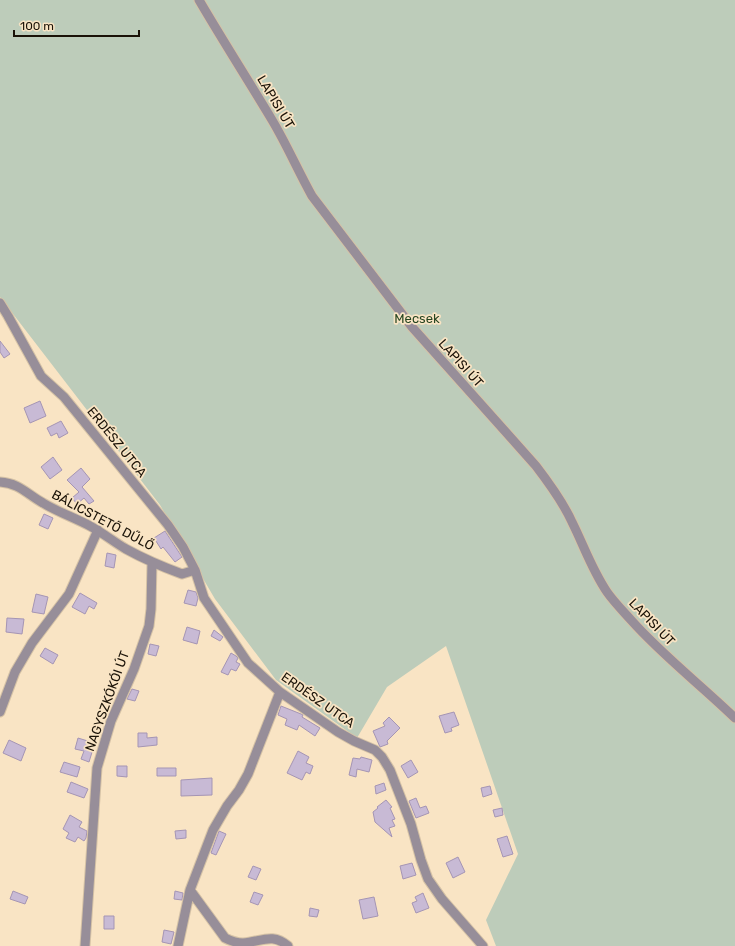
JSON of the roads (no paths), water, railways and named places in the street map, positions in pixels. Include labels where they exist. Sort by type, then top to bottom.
[{"type":"street","name":"LAPISI ÚT","points":[[199,0],[272,120],[312,196],[412,327],[536,466],[550,485],[572,521],[593,570],[608,593],[639,629],[675,664],[712,695],[735,718]]},
{"type":"street","name":"ERDÉSZ UTCA","points":[[0,303],[41,376],[64,398],[168,525],[183,547],[195,570],[204,598],[248,663],[280,692],[338,732],[354,741],[376,750],[390,770],[411,824],[428,879],[442,899],[483,946]]},
{"type":"street","name":"BÁLICSTETŐ DŰLŐ","points":[[0,482],[10,482],[42,502],[98,530],[125,549],[152,562],[182,574],[195,570]]},
{"type":"street","points":[[0,712],[16,672],[32,644],[69,594],[98,530]]},
{"type":"street","name":"NAGYSZKÓKÓI ÚT","points":[[86,946],[97,768],[111,721],[134,669],[149,626],[151,609],[152,562]]},
{"type":"street","points":[[178,946],[190,890],[213,830],[248,774],[280,692]]},
{"type":"street","points":[[190,890],[225,938],[234,942],[242,943],[273,938],[281,940],[288,946]]},
{"type":"park label","name":"Mecsek","points":[[417,318]]}]
